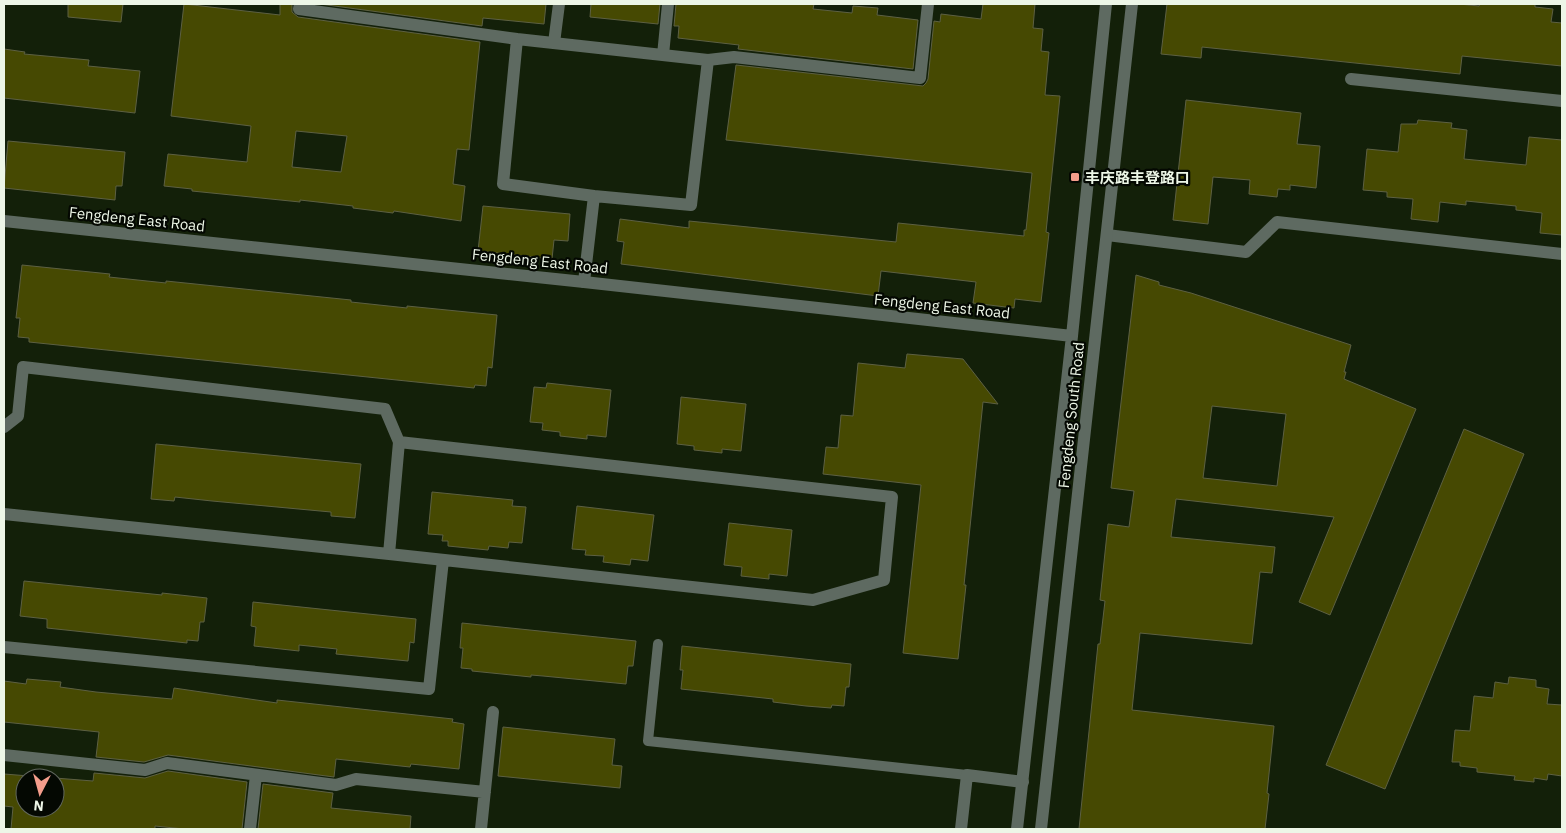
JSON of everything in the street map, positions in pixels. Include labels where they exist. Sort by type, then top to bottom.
[{"type":"street","points":[[300,4],[299,9],[517,39],[708,60],[734,57],[920,78],[928,4]]},
{"type":"street","points":[[554,43],[559,4]]},
{"type":"street","points":[[663,55],[668,4]]},
{"type":"street","name":"Fengdeng South Road","points":[[1017,829],[1072,336],[1106,4]]},
{"type":"street","name":"Fengdeng South Road","points":[[1041,829],[1132,4]]},
{"type":"street","points":[[517,39],[503,184],[594,196],[691,205],[708,60]]},
{"type":"street","points":[[1351,79],[1562,101]]},
{"type":"street","points":[[584,282],[594,196]]},
{"type":"street","name":"Fengdeng East Road","points":[[4,221],[1072,336]]},
{"type":"street","points":[[1107,235],[1246,252],[1277,222],[1562,254]]},
{"type":"street","points":[[4,427],[18,416],[23,367],[385,409],[399,442],[389,554]]},
{"type":"street","points":[[4,514],[813,600],[884,580],[892,497],[399,442]]},
{"type":"street","points":[[4,647],[428,689],[443,560]]},
{"type":"street","points":[[481,829],[493,712]]},
{"type":"street","points":[[4,755],[145,770],[166,763],[336,785],[356,780],[485,792]]},
{"type":"street","points":[[250,829],[256,775]]},
{"type":"street","points":[[961,829],[967,775],[1023,782]]},
{"type":"lane","points":[[658,644],[648,741],[967,775]]},
{"type":"building","points":[[68,4],[123,4],[121,22],[68,17]]},
{"type":"building","points":[[184,4],[280,15],[280,4],[292,4],[292,12],[298,17],[480,42],[469,150],[457,149],[453,184],[465,186],[461,221],[394,211],[393,213],[353,208],[353,206],[192,191],[192,189],[164,186],[168,154],[247,162],[251,126],[171,116]],"holes":[[[296,131],[347,136],[341,172],[292,167]]]},
{"type":"building","points":[[320,4],[546,4],[544,24],[483,18],[482,26]]},
{"type":"building","points":[[591,4],[660,4],[658,24],[590,17]]},
{"type":"building","points":[[676,4],[814,4],[813,9],[852,13],[853,6],[878,8],[877,15],[918,20],[913,69],[738,49],[739,45],[678,38],[679,26],[674,26]]},
{"type":"building","points":[[983,4],[1035,4],[1033,28],[1043,29],[1041,51],[1049,52],[1045,95],[1060,96],[1046,232],[1049,233],[1041,302],[1015,299],[1014,308],[973,303],[976,282],[881,271],[878,296],[621,264],[624,242],[617,241],[620,219],[689,228],[689,221],[896,242],[898,223],[1024,236],[1032,173],[726,140],[736,65],[923,86],[928,79],[934,21],[940,22],[941,14],[981,19]]},
{"type":"building","points":[[1167,4],[1459,4],[1479,6],[1480,4],[1535,4],[1535,7],[1553,9],[1551,22],[1562,23],[1562,66],[1462,56],[1460,74],[1202,47],[1201,58],[1161,54]]},
{"type":"building","points":[[4,49],[25,52],[24,54],[89,60],[88,66],[140,71],[135,113],[4,98]]},
{"type":"building","points":[[1186,100],[1301,113],[1297,144],[1320,146],[1316,188],[1290,185],[1290,190],[1278,189],[1277,197],[1249,194],[1250,180],[1213,177],[1208,224],[1173,220]]},
{"type":"building","points":[[1418,120],[1452,123],[1451,128],[1467,130],[1464,159],[1526,165],[1529,137],[1562,140],[1562,235],[1540,233],[1542,213],[1516,210],[1516,206],[1466,201],[1466,205],[1440,202],[1438,222],[1411,219],[1413,199],[1387,197],[1387,192],[1363,190],[1367,149],[1398,152],[1401,124],[1417,124]]},
{"type":"building","points":[[8,141],[125,152],[122,186],[116,186],[115,200],[4,188]]},
{"type":"building","points":[[483,206],[570,214],[568,241],[554,240],[552,259],[478,251]]},
{"type":"building","points":[[22,265],[110,274],[109,277],[166,283],[166,281],[351,300],[351,302],[407,308],[407,306],[497,315],[492,368],[488,367],[486,386],[475,385],[474,388],[29,342],[29,338],[18,337],[20,318],[16,318]]},
{"type":"building","points":[[1136,275],[1159,282],[1159,285],[1191,293],[1351,345],[1344,379],[1416,409],[1330,615],[1299,602],[1334,517],[1176,499],[1171,537],[1275,547],[1272,573],[1260,572],[1252,644],[1140,633],[1132,710],[1274,726],[1265,829],[1079,829],[1098,644],[1100,644],[1105,601],[1100,600],[1108,524],[1129,527],[1134,491],[1111,488]],"holes":[[[1212,406],[1286,414],[1277,486],[1203,478]]]},
{"type":"building","points":[[907,354],[963,359],[998,404],[983,402],[958,659],[903,653],[921,485],[823,474],[826,447],[838,448],[841,415],[853,416],[858,363],[905,368]]},
{"type":"building","points":[[547,383],[611,390],[606,437],[587,435],[587,439],[560,436],[560,432],[542,430],[543,423],[530,422],[534,387],[546,388]]},
{"type":"building","points":[[681,397],[746,404],[741,451],[722,449],[722,453],[694,450],[694,446],[677,444]]},
{"type":"building","points":[[1464,429],[1524,454],[1385,789],[1326,765]]},
{"type":"building","points":[[156,444],[361,464],[355,518],[331,516],[331,512],[175,497],[174,501],[151,499]]},
{"type":"building","points":[[432,492],[513,500],[512,506],[526,507],[522,543],[509,542],[508,548],[489,546],[488,550],[448,546],[448,541],[442,541],[443,535],[428,534]]},
{"type":"building","points":[[577,506],[654,515],[648,561],[631,559],[630,565],[603,562],[604,556],[585,555],[586,550],[572,549]]},
{"type":"building","points":[[729,523],[792,530],[787,576],[769,574],[769,579],[741,576],[742,567],[724,565]]},
{"type":"building","points":[[24,581],[207,598],[204,622],[200,622],[198,641],[187,640],[187,643],[47,628],[47,619],[20,616]]},
{"type":"building","points":[[253,602],[416,619],[414,643],[410,642],[408,661],[336,654],[337,649],[299,645],[299,651],[254,646],[256,627],[251,626]]},
{"type":"building","points":[[462,623],[636,641],[633,666],[628,666],[626,684],[472,671],[472,669],[461,668],[463,648],[460,648]]},
{"type":"building","points":[[682,646],[851,664],[849,687],[846,687],[844,706],[832,705],[831,708],[806,706],[773,702],[773,699],[681,689],[683,670],[680,670]]},
{"type":"building","points":[[1509,677],[1536,680],[1536,687],[1549,689],[1547,704],[1562,705],[1562,776],[1548,774],[1547,780],[1534,778],[1534,782],[1514,780],[1515,776],[1477,772],[1477,768],[1460,766],[1460,762],[1452,762],[1455,730],[1470,731],[1474,696],[1493,698],[1495,682],[1508,684]]},
{"type":"building","points":[[27,679],[61,682],[60,687],[96,692],[172,699],[174,688],[277,703],[277,700],[453,719],[452,722],[464,724],[459,769],[411,764],[410,767],[336,759],[334,777],[168,755],[144,762],[96,757],[99,732],[4,722],[4,681],[26,684]]},
{"type":"building","points":[[503,727],[615,739],[612,765],[622,766],[620,788],[498,776]]},
{"type":"building","points":[[168,771],[247,782],[242,829],[184,829],[155,826],[155,829],[11,829],[13,807],[4,806],[4,774],[15,775],[15,818],[65,818],[65,779],[93,781],[94,773],[145,778]]},
{"type":"building","points":[[263,784],[333,793],[331,808],[411,816],[410,829],[258,829]]},
{"type":"place","name":"丰庆路丰登路口","points":[[1075,177]]}]
